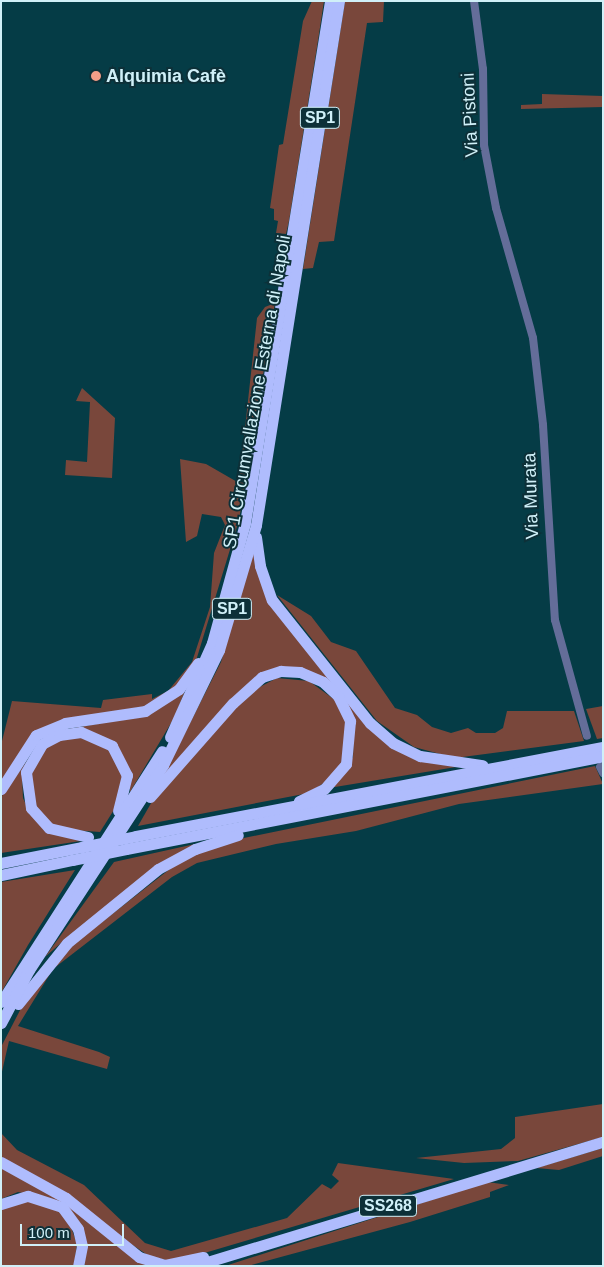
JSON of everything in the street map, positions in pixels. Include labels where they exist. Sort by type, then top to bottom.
[{"type":"highway","name":"SP1 Circumvallazione Esterna di Napoli","points":[[90,871],[132,817],[210,675],[256,525],[330,1]]},
{"type":"highway","name":"SP1 Circumvallazione Esterna di Napoli","points":[[297,234],[339,1]]},
{"type":"highway","name":"SP1 Circumvallazione Esterna di Napoli","points":[[90,871],[174,731],[212,644],[228,592],[256,470],[285,314]]},
{"type":"highway","points":[[256,525],[260,566],[272,600],[370,724],[393,743],[420,756],[468,765],[509,764]]},
{"type":"highway","points":[[1,789],[36,735],[64,723],[127,717],[160,704],[179,690],[196,669],[228,592]]},
{"type":"highway","points":[[132,817],[247,689],[272,674],[300,672],[323,682],[338,696],[350,721],[351,742],[346,764],[336,778],[324,789],[275,810]]},
{"type":"highway","points":[[1,1023],[29,970],[90,871],[119,810],[127,776],[120,757],[103,739],[70,732],[50,739],[33,755],[25,790],[31,808],[49,828],[85,842],[138,834],[163,831],[603,747]]},
{"type":"highway","points":[[1,875],[126,849],[354,806],[602,765]]},
{"type":"highway","points":[[1,1028],[67,943],[176,857],[227,838],[338,814],[354,806]]},
{"type":"highway","points":[[1,863],[113,836],[138,834]]},
{"type":"highway","points":[[1,1002],[90,871]]},
{"type":"highway","name":"SS268","points":[[194,1266],[512,1168],[603,1142]]},
{"type":"highway","points":[[1,1162],[66,1198],[146,1261],[176,1264],[251,1248]]},
{"type":"highway","points":[[1,1204],[34,1196],[62,1207],[78,1229],[82,1246],[78,1266]]},
{"type":"highway","points":[[206,1266],[229,1255]]},
{"type":"street","name":"Via Pistoni","points":[[474,1],[482,69],[484,144],[510,254]]},
{"type":"street","name":"Via Murata","points":[[510,254],[533,338],[544,425],[555,620],[588,736]]},
{"type":"shaded area","points":[[312,1],[324,1],[289,221],[286,234],[276,233],[278,221],[274,220],[274,209],[270,208],[279,145],[283,144],[303,21]]},
{"type":"shaded area","points":[[345,1],[384,1],[383,22],[367,23],[334,241],[319,242],[313,268],[303,269]]},
{"type":"shaded area","points":[[542,94],[603,96],[603,107],[521,109],[521,105],[542,104]]},
{"type":"shaded area","points":[[275,303],[239,520],[195,664],[179,685],[148,706],[65,719],[41,730],[21,750],[1,784],[1,745],[12,701],[101,708],[103,700],[152,694],[152,699],[168,691],[192,662],[210,607],[214,553],[225,525],[221,517],[202,514],[197,536],[186,542],[180,459],[206,464],[239,483],[257,318],[265,307]]},
{"type":"shaded area","points":[[82,388],[115,418],[112,478],[65,475],[66,460],[87,462],[90,402],[76,401]]},
{"type":"shaded area","points":[[254,549],[270,597],[379,734],[456,767],[329,788],[353,757],[354,718],[332,684],[275,671],[163,776],[221,662]]},
{"type":"shaded area","points":[[277,595],[311,616],[331,642],[356,651],[395,708],[417,715],[432,727],[451,733],[468,728],[476,733],[495,733],[503,728],[507,711],[574,711],[584,741],[455,758],[414,747],[377,721]]},
{"type":"shaded area","points":[[277,678],[309,681],[335,700],[346,722],[346,754],[334,776],[309,793],[138,826],[154,798],[248,693]]},
{"type":"shaded area","points":[[187,686],[174,718],[130,792],[130,777],[113,744],[57,733],[22,776],[23,798],[29,811],[81,841],[1,853],[1,797],[47,733],[146,715]]},
{"type":"shaded area","points":[[603,706],[603,738],[597,739],[586,709]]},
{"type":"shaded area","points":[[75,735],[107,746],[124,780],[117,805],[100,832],[58,829],[37,813],[28,780],[48,744]]},
{"type":"shaded area","points":[[595,766],[603,784],[459,804],[356,831],[276,844],[197,863],[172,877],[53,969],[18,1026],[110,1057],[107,1069],[9,1041],[1,1076],[1,1047],[31,989],[61,954],[184,858],[234,840]]},
{"type":"shaded area","points":[[195,844],[61,943],[45,957],[114,862]]},
{"type":"shaded area","points":[[75,870],[28,945],[1,993],[1,882]]},
{"type":"shaded area","points":[[603,1104],[603,1137],[518,1161],[464,1163],[416,1158],[501,1149],[515,1138],[515,1117]]},
{"type":"shaded area","points":[[1,1133],[17,1150],[84,1185],[145,1243],[171,1251],[287,1218],[322,1184],[331,1189],[339,1181],[332,1175],[338,1163],[454,1179],[174,1262],[149,1256],[1,1157]]},
{"type":"shaded area","points":[[603,1148],[603,1156],[559,1170],[536,1168]]},
{"type":"shaded area","points":[[1,1168],[59,1198],[149,1266],[84,1266],[86,1253],[58,1201],[18,1192],[1,1199]]},
{"type":"shaded area","points":[[487,1182],[509,1185],[490,1192],[490,1197],[410,1222],[248,1266],[225,1266]]},
{"type":"shaded area","points":[[22,1200],[56,1208],[70,1224],[77,1244],[74,1266],[1,1266],[1,1208]]},
{"type":"place","name":"Alquimia Cafè","points":[[96,76]]}]
